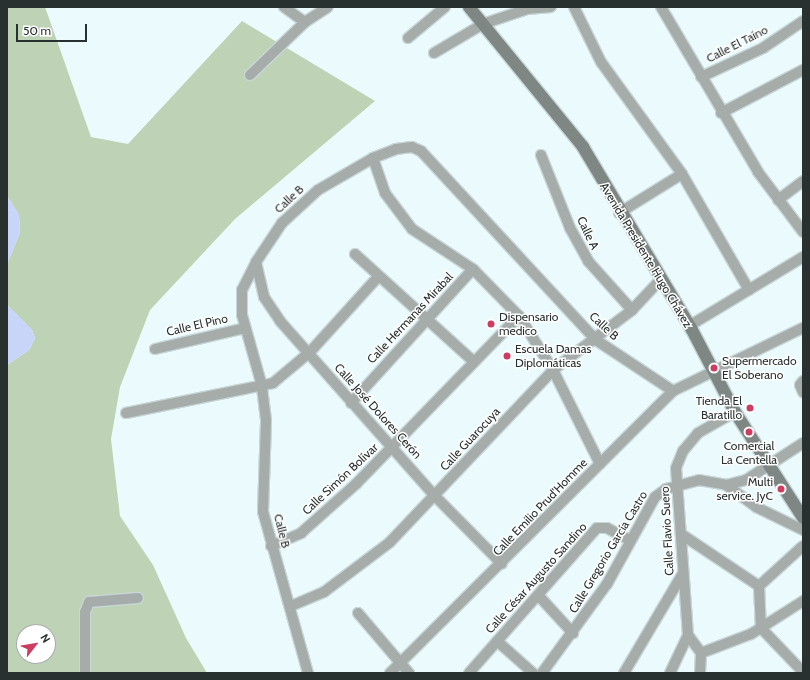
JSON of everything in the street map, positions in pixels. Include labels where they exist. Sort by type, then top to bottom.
[{"type":"main road","name":"Avenida Presidente Hugo Chávez","points":[[469,7],[583,147],[619,213],[689,326],[714,370],[735,412],[803,518]]},
{"type":"street","points":[[284,7],[305,22]]},
{"type":"street","points":[[250,75],[305,22],[328,7]]},
{"type":"street","points":[[408,38],[445,7]]},
{"type":"street","points":[[434,53],[483,24],[527,9],[551,7]]},
{"type":"street","points":[[574,7],[601,62],[682,174],[749,290]]},
{"type":"street","points":[[661,7],[721,113],[778,200],[803,232]]},
{"type":"street","name":"Calle El Taíno","points":[[702,77],[763,48],[803,21]]},
{"type":"street","points":[[721,113],[803,70]]},
{"type":"street","name":"Calle B","points":[[308,673],[292,606],[271,546],[263,512],[266,420],[262,386],[245,328],[242,290],[256,262],[282,223],[318,190],[373,158],[412,146],[421,151],[596,340],[673,391]]},
{"type":"street","name":"Calle A","points":[[541,155],[570,228],[588,261],[632,310]]},
{"type":"street","points":[[373,158],[385,193],[412,229],[473,269],[519,316],[553,370],[600,464]]},
{"type":"street","points":[[619,213],[682,174]]},
{"type":"street","points":[[778,200],[803,182]]},
{"type":"street","points":[[355,254],[378,277],[429,318],[474,361]]},
{"type":"street","points":[[689,326],[803,257]]},
{"type":"street","name":"Calle José Dolores Cerón","points":[[256,262],[264,297],[280,321],[310,352],[351,403],[394,447],[435,496],[502,564]]},
{"type":"street","name":"Calle Hermanas Mirabal","points":[[351,403],[473,269]]},
{"type":"street","points":[[126,414],[262,386],[286,375],[310,352],[378,277]]},
{"type":"street","name":"Calle Guarocuya","points":[[292,606],[324,592],[363,564],[390,542],[553,370],[596,340],[632,310],[661,279]]},
{"type":"street","name":"Calle Simón Bolívar","points":[[271,546],[301,533],[394,447],[474,361],[519,316]]},
{"type":"street","name":"Calle El Pino","points":[[155,349],[245,328]]},
{"type":"street","name":"Calle Emilio Prud'Homme","points":[[390,673],[502,564],[673,391],[803,328]]},
{"type":"street","points":[[803,381],[800,385],[803,392]]},
{"type":"street","name":"Calle Flavio Suero","points":[[688,635],[682,575],[681,534],[676,468],[683,451],[698,433],[735,412]]},
{"type":"street","name":"Calle Gregorio García Castro","points":[[542,673],[607,584],[655,497],[677,486],[699,480],[726,485],[746,480],[803,443]]},
{"type":"street","points":[[726,485],[756,507],[803,530]]},
{"type":"street","name":"Calle César Augusto Sandino","points":[[469,673],[597,528],[607,528],[630,541]]},
{"type":"street","points":[[681,534],[759,586]]},
{"type":"street","points":[[759,586],[803,546]]},
{"type":"street","points":[[624,673],[682,575]]},
{"type":"street","points":[[759,586],[761,628],[803,672]]},
{"type":"street","points":[[538,595],[573,632]]},
{"type":"street","points":[[85,673],[85,612],[89,602],[138,598]]},
{"type":"street","points":[[701,653],[761,628],[803,601]]},
{"type":"street","points":[[358,613],[400,664],[410,673]]},
{"type":"street","points":[[670,673],[688,635],[701,653],[700,673]]},
{"type":"street","points":[[497,641],[533,673]]},
{"type":"green space","points":[[7,7],[45,7],[91,137],[128,144],[242,21],[375,101],[235,219],[150,310],[120,387],[111,439],[120,516],[153,565],[186,638],[207,673],[7,673],[7,365],[29,350],[35,338],[32,330],[7,305],[7,264],[20,233],[19,215],[7,196]]},
{"type":"water","points":[[7,196],[19,215],[20,233],[7,264]]},
{"type":"water","points":[[7,305],[32,330],[35,338],[29,350],[7,365]]},
{"type":"place","name":"Dispensario medico","points":[[491,324]]},
{"type":"place","name":"Escuela Damas Diplomáticas","points":[[507,356]]},
{"type":"place","name":"Supermercado El Soberano","points":[[714,368]]},
{"type":"place","name":"Tienda El Baratillo","points":[[750,408]]},
{"type":"place","name":"Comercial La Centella","points":[[749,432]]},
{"type":"place","name":"Multi service. JyC","points":[[781,489]]}]
